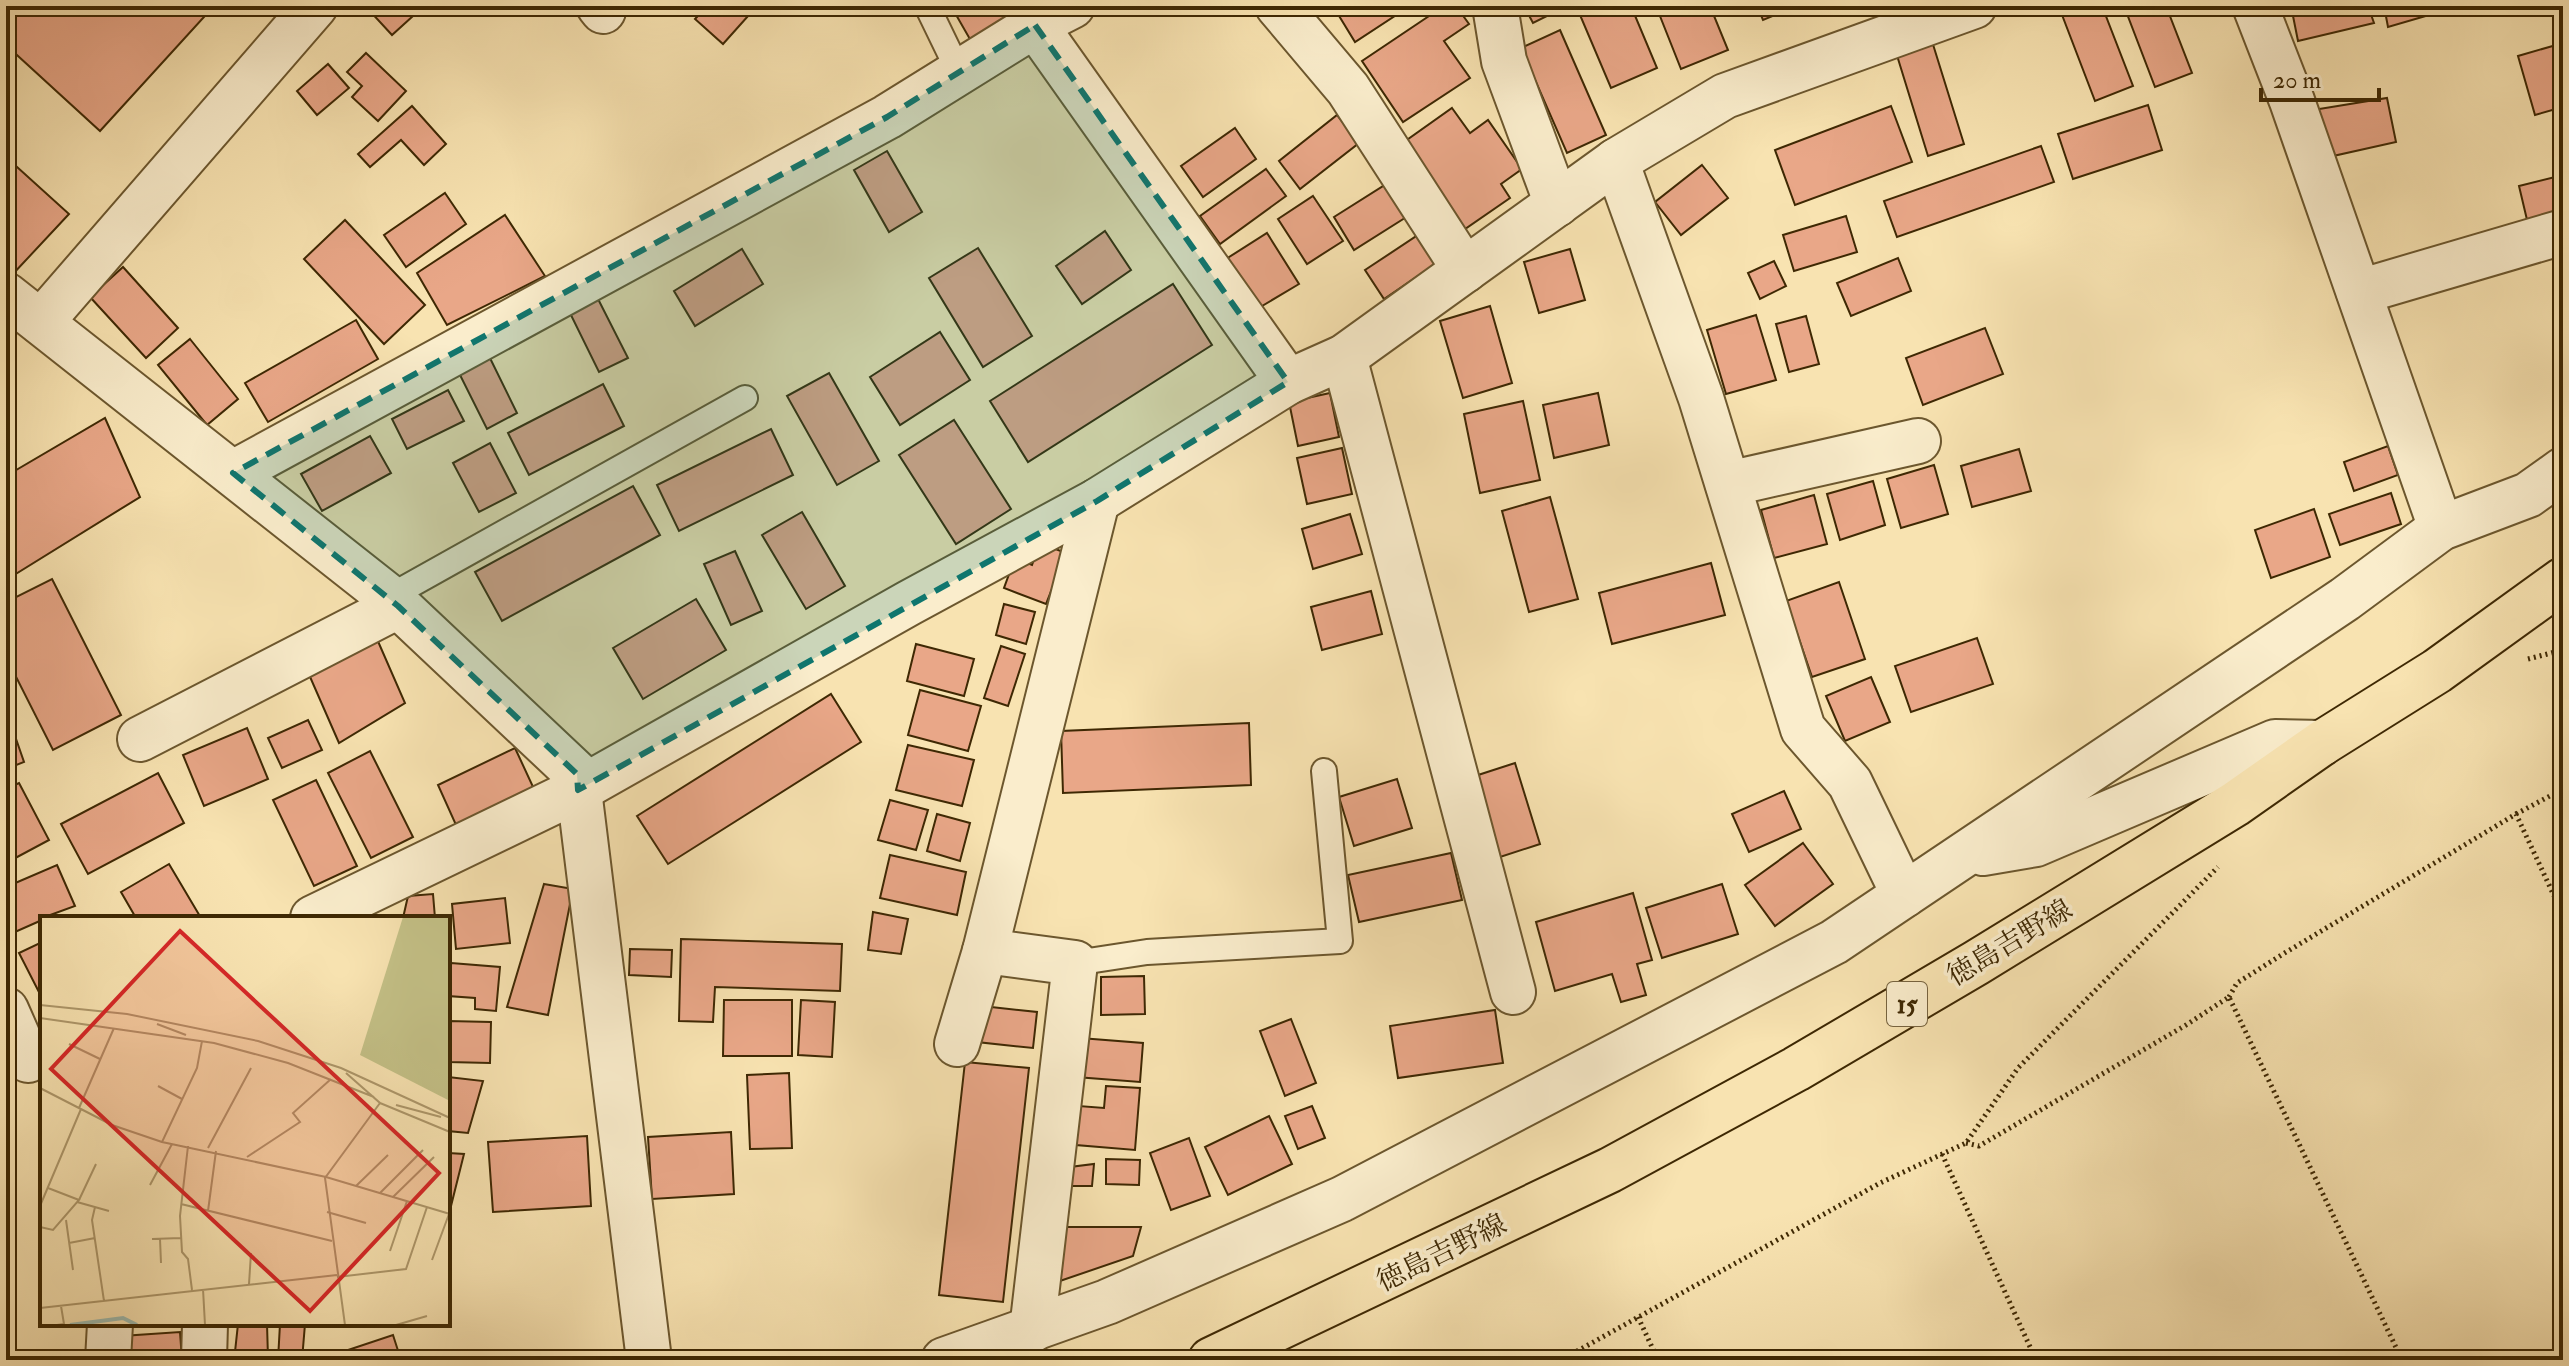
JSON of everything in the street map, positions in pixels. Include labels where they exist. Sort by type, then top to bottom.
[{"type":"main road","name":"徳島吉野線","points":[[1211,1360],[1610,1170],[1796,1069],[2235,804],[2322,743],[2437,671],[2563,580]]},
{"type":"street","points":[[315,6],[21,317],[233,473],[393,602],[577,774],[649,1360]]},
{"type":"street","points":[[1278,6],[1348,89],[1465,270]]},
{"type":"street","points":[[1495,6],[1504,61],[1557,204]]},
{"type":"street","points":[[321,916],[376,903],[909,603],[1097,501],[1288,382],[1344,357],[1616,161],[1725,96],[1974,6]]},
{"type":"street","points":[[2255,6],[2292,101],[2441,528]]},
{"type":"street","points":[[233,473],[887,117],[1053,16],[1288,382]]},
{"type":"street","points":[[1616,161],[1701,398],[1803,729],[1850,783],[1904,895]]},
{"type":"street","points":[[2359,292],[2563,232]]},
{"type":"street","points":[[1344,357],[1513,992]]},
{"type":"street","points":[[1728,484],[1918,441]]},
{"type":"street","points":[[944,1360],[1107,1302],[1342,1199],[1834,942],[2345,599],[2441,528],[2528,495],[2563,470]]},
{"type":"street","points":[[957,1044],[985,951],[1097,501]]},
{"type":"street","points":[[140,739],[393,602]]},
{"type":"street","points":[[1961,857],[2036,844],[2275,742],[2322,743]]},
{"type":"street","points":[[985,951],[1075,963],[1032,1330]]},
{"type":"street","points":[[6,1010],[25,1062]]},
{"type":"street","points":[[108,1360],[110,1326]]},
{"type":"street","points":[[204,1360],[205,1326]]},
{"type":"lane","points":[[927,6],[959,72]]},
{"type":"lane","points":[[393,602],[745,398]]},
{"type":"lane","points":[[1075,963],[1147,952],[1340,941],[1324,771]]},
{"type":"path","points":[[1966,1143],[1979,1146],[2186,1025],[2229,997],[2237,983],[2516,814],[2563,789]]},
{"type":"path","points":[[2516,814],[2563,915]]},
{"type":"path","points":[[1561,1360],[1880,1183],[1966,1143],[2018,1068],[2220,865]]},
{"type":"path","points":[[2229,997],[2402,1360]]},
{"type":"path","points":[[1942,1154],[2036,1360]]},
{"type":"path","points":[[1638,1317],[1658,1360]]},
{"type":"highlighted area","points":[[1035,25],[1288,382],[1097,501],[578,790],[577,774],[398,606],[233,473],[887,117]]},
{"type":"building","points":[[11,6],[214,6],[100,131],[6,45],[6,12]]},
{"type":"building","points":[[424,6],[392,35],[367,8]]},
{"type":"building","points":[[707,6],[757,6],[723,44],[695,19]]},
{"type":"building","points":[[951,6],[1009,6],[1018,23],[975,48]]},
{"type":"building","points":[[1333,6],[1410,6],[1355,42]]},
{"type":"building","points":[[1444,6],[1456,6],[1469,24],[1444,41],[1470,78],[1403,122],[1362,61]]},
{"type":"building","points":[[1524,6],[1567,6],[1533,23]]},
{"type":"building","points":[[1601,6],[1631,6],[1657,68],[1611,88],[1580,15]]},
{"type":"building","points":[[1656,6],[1710,6],[1728,50],[1681,69]]},
{"type":"building","points":[[1757,6],[1797,6],[1763,20]]},
{"type":"building","points":[[2102,6],[2133,86],[2095,101],[2059,7]]},
{"type":"building","points":[[2124,6],[2166,6],[2192,73],[2155,87]]},
{"type":"building","points":[[2291,6],[2368,6],[2374,23],[2298,41]]},
{"type":"building","points":[[2384,6],[2460,6],[2388,27]]},
{"type":"building","points":[[1560,30],[1606,135],[1567,153],[1521,48]]},
{"type":"building","points":[[1931,38],[1964,144],[1928,156],[1895,49]]},
{"type":"building","points":[[2563,43],[2563,107],[2535,115],[2518,56]]},
{"type":"building","points":[[366,53],[406,91],[378,121],[352,97],[362,86],[347,72]]},
{"type":"building","points":[[328,64],[349,88],[317,115],[297,91]]},
{"type":"building","points":[[2387,98],[2396,142],[2333,156],[2313,110]]},
{"type":"building","points":[[2148,105],[2162,150],[2073,179],[2058,134]]},
{"type":"building","points":[[412,106],[446,144],[424,165],[401,140],[370,167],[358,154]]},
{"type":"building","points":[[1891,106],[1912,162],[1795,205],[1775,150]]},
{"type":"building","points":[[1452,108],[1470,133],[1488,120],[1522,169],[1501,184],[1510,198],[1465,229],[1404,142]]},
{"type":"building","points":[[1337,115],[1359,143],[1300,189],[1279,161]]},
{"type":"building","points":[[1235,128],[1256,159],[1203,197],[1181,166]]},
{"type":"building","points":[[2041,146],[2054,182],[1897,237],[1884,201]]},
{"type":"building","points":[[887,151],[922,212],[889,232],[854,170]]},
{"type":"building","points":[[6,157],[69,214],[12,275],[6,269]]},
{"type":"building","points":[[1702,165],[1728,198],[1681,235],[1655,202]]},
{"type":"building","points":[[1266,169],[1286,196],[1220,244],[1200,216]]},
{"type":"building","points":[[2563,175],[2563,215],[2528,224],[2519,186]]},
{"type":"building","points":[[1388,183],[1408,216],[1354,250],[1334,217]]},
{"type":"building","points":[[445,193],[466,224],[406,267],[384,235]]},
{"type":"building","points":[[1313,196],[1343,241],[1307,264],[1278,219]]},
{"type":"building","points":[[505,215],[545,276],[447,325],[417,273]]},
{"type":"building","points":[[1846,216],[1857,252],[1794,271],[1783,235]]},
{"type":"building","points":[[345,220],[425,305],[384,344],[304,259]]},
{"type":"building","points":[[1105,231],[1131,270],[1082,304],[1056,266]]},
{"type":"building","points":[[1267,233],[1299,284],[1257,309],[1226,259]]},
{"type":"building","points":[[1421,233],[1440,261],[1384,299],[1365,270]]},
{"type":"building","points":[[978,248],[1032,336],[983,367],[929,278]]},
{"type":"building","points":[[742,249],[763,284],[695,326],[674,291]]},
{"type":"building","points":[[1570,249],[1585,300],[1539,313],[1524,262]]},
{"type":"building","points":[[1898,258],[1911,291],[1851,316],[1837,283]]},
{"type":"building","points":[[1774,261],[1786,286],[1760,299],[1748,273]]},
{"type":"building","points":[[123,267],[178,328],[146,358],[90,297]]},
{"type":"building","points":[[1173,284],[1212,345],[1028,462],[990,401]]},
{"type":"building","points":[[595,293],[628,358],[599,372],[567,307]]},
{"type":"building","points":[[1490,306],[1512,383],[1463,398],[1440,321]]},
{"type":"building","points":[[1756,315],[1776,380],[1726,394],[1707,330]]},
{"type":"building","points":[[1806,316],[1819,364],[1789,372],[1776,324]]},
{"type":"building","points":[[356,320],[378,359],[268,422],[245,383]]},
{"type":"building","points":[[1985,328],[2003,374],[1923,405],[1906,358]]},
{"type":"building","points":[[940,332],[970,380],[900,425],[870,377]]},
{"type":"building","points":[[190,339],[238,399],[207,425],[158,365]]},
{"type":"building","points":[[487,352],[517,413],[487,429],[456,367]]},
{"type":"building","points":[[829,373],[879,461],[837,485],[787,396]]},
{"type":"building","points":[[603,384],[624,426],[529,475],[508,433]]},
{"type":"building","points":[[448,390],[464,421],[407,449],[392,419]]},
{"type":"building","points":[[1330,393],[1339,437],[1298,446],[1289,402]]},
{"type":"building","points":[[1598,393],[1609,445],[1554,458],[1543,405]]},
{"type":"building","points":[[1523,401],[1540,480],[1480,493],[1464,414]]},
{"type":"building","points":[[105,418],[140,497],[6,580],[6,476]]},
{"type":"building","points":[[954,420],[1011,509],[956,544],[899,455]]},
{"type":"building","points":[[771,429],[793,475],[679,531],[657,485]]},
{"type":"building","points":[[370,436],[391,473],[322,511],[301,474]]},
{"type":"building","points":[[490,443],[516,493],[479,512],[453,463]]},
{"type":"building","points":[[2388,446],[2398,475],[2354,491],[2344,462]]},
{"type":"building","points":[[1342,448],[1352,494],[1307,504],[1297,458]]},
{"type":"building","points":[[2019,449],[2031,491],[1972,507],[1961,466]]},
{"type":"building","points":[[1934,465],[1948,514],[1901,528],[1887,479]]},
{"type":"building","points":[[1873,481],[1885,525],[1840,540],[1827,494]]},
{"type":"building","points":[[633,486],[660,535],[502,621],[475,572]]},
{"type":"building","points":[[2391,493],[2401,524],[2340,545],[2329,514]]},
{"type":"building","points":[[1814,495],[1827,544],[1774,558],[1761,510]]},
{"type":"building","points":[[1550,497],[1578,599],[1529,612],[1502,511]]},
{"type":"building","points":[[2314,509],[2330,557],[2271,578],[2255,530]]},
{"type":"building","points":[[802,512],[845,586],[806,609],[762,535]]},
{"type":"building","points":[[1350,514],[1362,554],[1313,569],[1302,529]]},
{"type":"building","points":[[1040,543],[1066,553],[1046,604],[1004,588],[1015,558],[1032,565]]},
{"type":"building","points":[[735,551],[762,611],[731,625],[704,564]]},
{"type":"building","points":[[1711,563],[1725,615],[1612,644],[1599,593]]},
{"type":"building","points":[[52,579],[121,715],[53,750],[6,657],[6,602]]},
{"type":"building","points":[[1839,582],[1865,659],[1812,677],[1786,601]]},
{"type":"building","points":[[1371,591],[1382,634],[1322,650],[1311,607]]},
{"type":"building","points":[[696,599],[726,650],[643,699],[613,648]]},
{"type":"building","points":[[1004,604],[1035,612],[1026,644],[996,635]]},
{"type":"building","points":[[1977,638],[1993,684],[1911,712],[1895,666]]},
{"type":"building","points":[[377,639],[405,703],[339,743],[307,670]]},
{"type":"building","points":[[916,644],[974,659],[964,696],[907,681]]},
{"type":"building","points":[[1001,646],[1025,654],[1008,706],[984,698]]},
{"type":"building","points":[[1871,677],[1890,722],[1845,741],[1826,696]]},
{"type":"building","points":[[920,690],[981,706],[968,751],[908,735]]},
{"type":"building","points":[[831,694],[861,742],[668,864],[637,816]]},
{"type":"building","points":[[6,710],[24,762],[6,769]]},
{"type":"building","points":[[308,720],[322,750],[282,768],[268,738]]},
{"type":"building","points":[[1249,723],[1251,785],[1063,793],[1061,731]]},
{"type":"building","points":[[247,728],[268,779],[204,806],[183,755]]},
{"type":"building","points":[[908,745],[974,760],[962,806],[896,790]]},
{"type":"building","points":[[515,748],[534,789],[456,825],[438,785]]},
{"type":"building","points":[[370,751],[413,837],[371,858],[328,773]]},
{"type":"building","points":[[1515,763],[1540,844],[1497,858],[1472,777]]},
{"type":"building","points":[[158,773],[184,823],[88,874],[61,824]]},
{"type":"building","points":[[1397,779],[1412,828],[1354,846],[1339,797]]},
{"type":"building","points":[[316,780],[357,866],[314,886],[273,800]]},
{"type":"building","points":[[19,783],[49,840],[6,863],[6,789]]},
{"type":"building","points":[[1784,791],[1801,829],[1749,852],[1732,814]]},
{"type":"building","points":[[890,800],[928,810],[916,850],[878,840]]},
{"type":"building","points":[[937,814],[970,823],[960,861],[927,851]]},
{"type":"building","points":[[1803,843],[1833,884],[1775,926],[1745,885]]},
{"type":"building","points":[[1451,853],[1462,900],[1359,922],[1348,875]]},
{"type":"building","points":[[890,855],[966,872],[957,915],[880,898]]},
{"type":"building","points":[[169,864],[200,916],[135,916],[121,892]]},
{"type":"building","points":[[57,865],[75,906],[40,916],[40,921],[6,936],[6,887]]},
{"type":"building","points":[[544,884],[573,889],[548,1015],[507,1007]]},
{"type":"building","points":[[1722,884],[1738,934],[1662,958],[1646,908]]},
{"type":"building","points":[[1633,893],[1652,960],[1637,964],[1646,995],[1621,1002],[1612,974],[1555,991],[1536,922]]},
{"type":"building","points":[[433,894],[435,916],[403,916],[408,896]]},
{"type":"building","points":[[505,898],[510,943],[456,949],[452,904]]},
{"type":"building","points":[[873,912],[908,919],[901,954],[868,950]]},
{"type":"building","points":[[681,939],[842,944],[840,991],[715,987],[713,1022],[679,1021]]},
{"type":"building","points":[[40,943],[40,994],[19,953]]},
{"type":"building","points":[[630,949],[672,950],[671,977],[629,975]]},
{"type":"building","points":[[451,963],[500,967],[496,1011],[475,1009],[475,998],[450,996]]},
{"type":"building","points":[[1144,976],[1145,1014],[1101,1015],[1101,977]]},
{"type":"building","points":[[724,1000],[792,1000],[792,1056],[723,1056]]},
{"type":"building","points":[[801,1000],[835,1002],[832,1057],[798,1055]]},
{"type":"building","points":[[982,1006],[1037,1012],[1033,1048],[977,1042]]},
{"type":"building","points":[[1495,1010],[1503,1063],[1398,1078],[1390,1026]]},
{"type":"building","points":[[1291,1019],[1316,1083],[1285,1096],[1260,1031]]},
{"type":"building","points":[[450,1021],[491,1022],[490,1063],[450,1062]]},
{"type":"building","points":[[1080,1038],[1143,1043],[1140,1082],[1076,1077]]},
{"type":"building","points":[[965,1062],[1029,1068],[1003,1302],[939,1295]]},
{"type":"building","points":[[789,1073],[792,1148],[750,1149],[747,1075]]},
{"type":"building","points":[[450,1077],[483,1081],[468,1133],[450,1131]]},
{"type":"building","points":[[1106,1086],[1140,1088],[1135,1150],[1076,1145],[1079,1106],[1104,1108]]},
{"type":"building","points":[[1312,1106],[1325,1138],[1298,1149],[1285,1116]]},
{"type":"building","points":[[1269,1116],[1292,1164],[1228,1195],[1205,1147]]},
{"type":"building","points":[[731,1132],[734,1194],[652,1199],[648,1137]]},
{"type":"building","points":[[587,1136],[591,1206],[493,1212],[488,1142]]},
{"type":"building","points":[[1189,1138],[1210,1196],[1171,1210],[1150,1153]]},
{"type":"building","points":[[450,1153],[464,1154],[450,1210]]},
{"type":"building","points":[[1106,1159],[1140,1160],[1139,1185],[1106,1184]]},
{"type":"building","points":[[1094,1164],[1092,1186],[1064,1186],[1070,1167]]},
{"type":"building","points":[[1059,1227],[1141,1227],[1133,1256],[1054,1283]]},
{"type":"building","points":[[238,1326],[267,1326],[268,1358],[235,1352]]},
{"type":"building","points":[[280,1326],[305,1326],[302,1360],[278,1360]]},
{"type":"building","points":[[180,1332],[182,1360],[124,1360],[122,1336]]},
{"type":"building","points":[[393,1335],[401,1360],[321,1360],[321,1359]]}]
